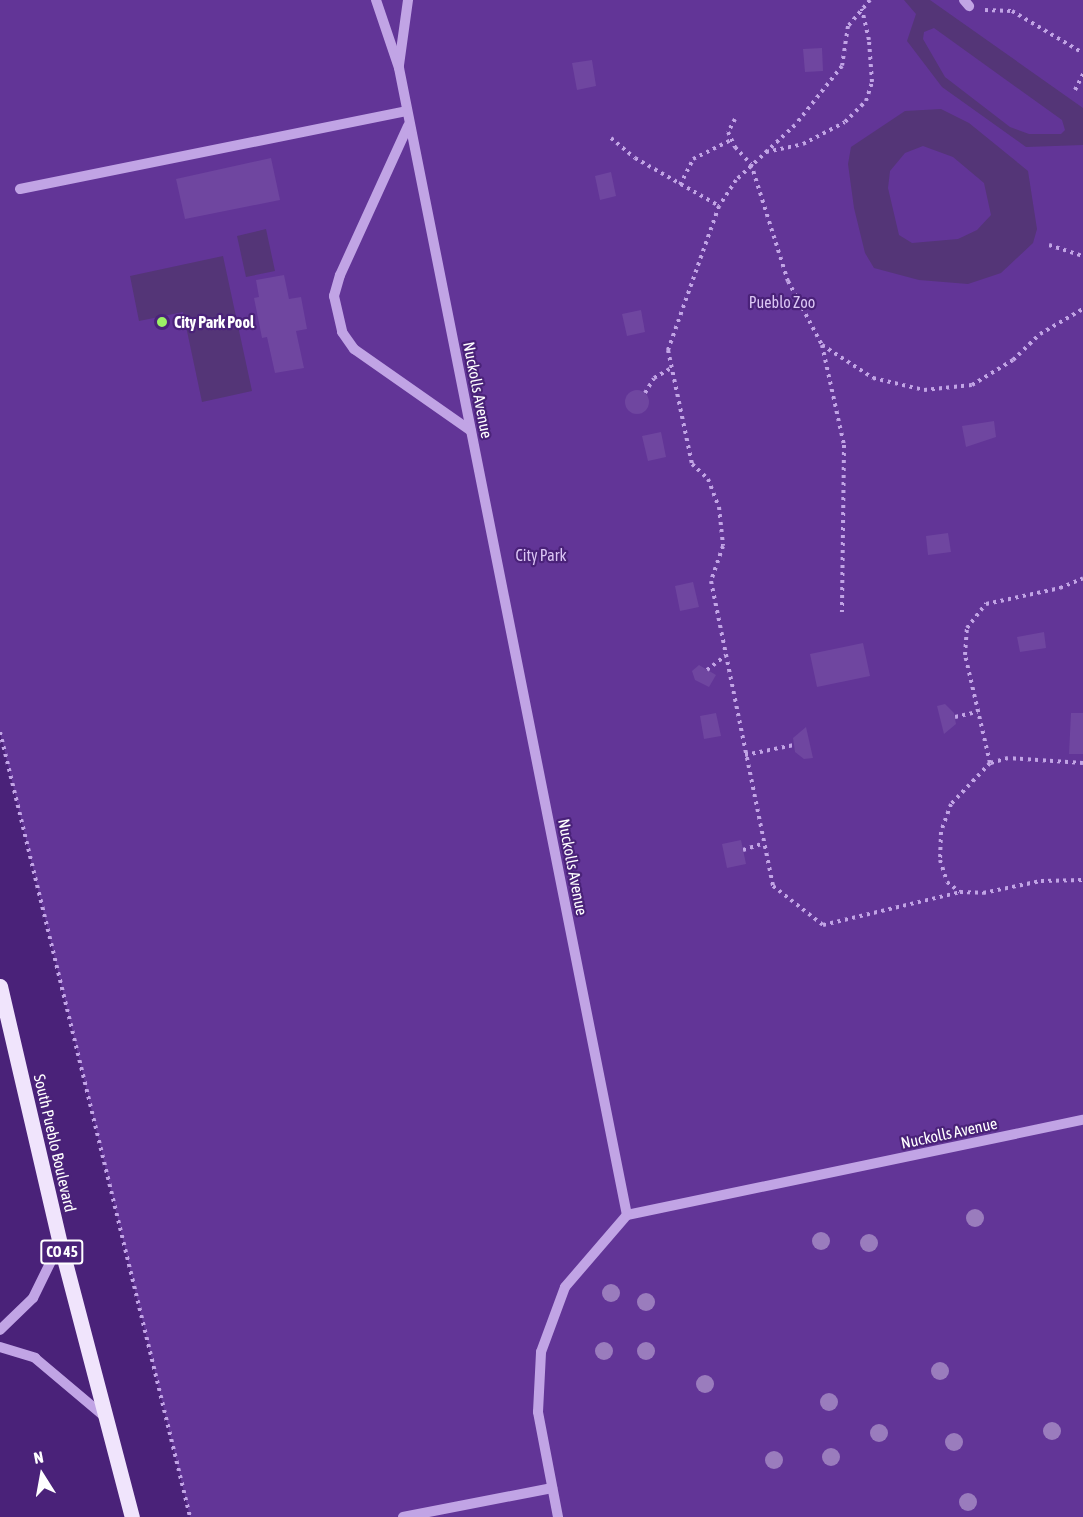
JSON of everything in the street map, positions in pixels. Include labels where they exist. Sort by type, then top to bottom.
[{"type":"main road","name":"South Pueblo Boulevard","points":[[0,986],[60,1243],[132,1517]]},
{"type":"street","points":[[376,0],[399,68]]},
{"type":"street","points":[[399,68],[408,0]]},
{"type":"street","name":"Nuckolls Avenue","points":[[399,68],[627,1215],[1083,1120]]},
{"type":"street","points":[[20,189],[406,111]]},
{"type":"street","points":[[409,126],[340,275],[334,296],[342,332],[354,349],[471,431]]},
{"type":"street","points":[[558,1517],[538,1412],[537,1382],[544,1343],[565,1287],[627,1215]]},
{"type":"street","points":[[0,1330],[33,1298],[60,1243]]},
{"type":"street","points":[[0,1347],[34,1358],[106,1418]]},
{"type":"street","points":[[403,1517],[552,1488]]},
{"type":"path","points":[[870,0],[848,26],[842,66],[795,125],[752,164],[719,206],[668,350],[692,464],[708,480],[719,507],[723,546],[711,581],[773,886],[823,925],[960,892],[983,893],[1041,881],[1083,880]]},
{"type":"path","points":[[966,3],[1012,11],[1083,53]]},
{"type":"path","points":[[765,152],[803,144],[845,122],[866,101],[872,82],[869,40],[862,9]]},
{"type":"path","points":[[1075,90],[1083,74]]},
{"type":"path","points":[[735,119],[728,132],[731,140],[752,164],[788,281],[822,345],[844,445],[842,612]]},
{"type":"path","points":[[610,138],[680,185],[719,206]]},
{"type":"path","points":[[680,185],[693,159],[731,140]]},
{"type":"path","points":[[1050,245],[1083,256]]},
{"type":"path","points":[[822,345],[873,378],[924,390],[972,385],[1013,360],[1040,334],[1083,309]]},
{"type":"path","points":[[645,393],[654,378],[672,368]]},
{"type":"path","points":[[990,763],[965,655],[967,628],[986,604],[1059,588],[1083,578]]},
{"type":"path","points":[[707,670],[726,655]]},
{"type":"path","points":[[955,717],[977,712]]},
{"type":"path","points":[[0,732],[190,1517]]},
{"type":"path","points":[[745,755],[794,745]]},
{"type":"path","points":[[960,892],[947,882],[940,860],[941,832],[951,804],[990,763],[1008,758],[1083,763]]},
{"type":"path","points":[[743,850],[764,843]]},
{"type":"green space","name":"City Park","points":[[0,0],[1083,0],[1083,1517],[190,1517],[0,732]]},
{"type":"shaded area","points":[[904,0],[930,0],[1083,108],[1083,145],[1026,147],[942,87],[907,41],[916,14]],"holes":[[[934,28],[1062,120],[1065,130],[1061,134],[1029,134],[1010,127],[945,77],[923,39],[924,32]]]},
{"type":"shaded area","points":[[941,109],[969,123],[1028,171],[1037,229],[1033,243],[1001,273],[968,284],[919,280],[874,268],[865,253],[854,208],[848,164],[851,147],[905,111]],"holes":[[[923,146],[953,157],[984,183],[991,215],[977,230],[958,239],[912,243],[899,235],[888,188],[890,171],[905,153]]]},
{"type":"shaded area","points":[[266,229],[275,271],[246,277],[237,236]]},
{"type":"shaded area","name":"City Park Pool","points":[[223,256],[252,391],[202,402],[183,312],[139,321],[130,276]]},
{"type":"building","points":[[822,48],[823,71],[805,72],[803,49]]},
{"type":"building","points":[[592,60],[596,86],[577,90],[572,63]]},
{"type":"building","points":[[271,158],[280,200],[185,219],[176,179]]},
{"type":"building","points":[[611,172],[616,196],[600,200],[595,176]]},
{"type":"building","points":[[284,275],[289,299],[301,297],[307,329],[296,331],[304,368],[275,373],[267,337],[262,338],[254,298],[259,297],[256,280]]},
{"type":"building","points":[[641,310],[645,332],[627,336],[622,314]]},
{"type":"building","points":[[637,390],[645,394],[649,402],[645,410],[637,414],[629,410],[625,402],[629,394]]},
{"type":"building","points":[[994,421],[996,437],[966,447],[962,426]]},
{"type":"building","points":[[661,432],[666,457],[648,461],[642,436]]},
{"type":"building","points":[[948,533],[951,552],[928,555],[926,536]]},
{"type":"building","points":[[693,582],[699,607],[680,611],[675,586]]},
{"type":"building","points":[[1044,632],[1046,648],[1020,652],[1017,637]]},
{"type":"building","points":[[863,643],[870,676],[817,687],[810,654]]},
{"type":"building","points":[[699,665],[716,675],[709,687],[695,680],[692,671]]},
{"type":"building","points":[[945,704],[954,713],[956,724],[944,734],[937,706]]},
{"type":"building","points":[[716,713],[721,736],[704,739],[700,716]]},
{"type":"building","points":[[1071,713],[1083,713],[1083,754],[1069,754]]},
{"type":"building","points":[[806,727],[813,758],[804,759],[795,752],[793,738]]},
{"type":"building","points":[[741,840],[746,864],[727,868],[722,844]]},
{"type":"place","name":"City Park Pool","points":[[162,322]]},
{"type":"park label","name":"Pueblo Zoo","points":[[782,302]]}]
